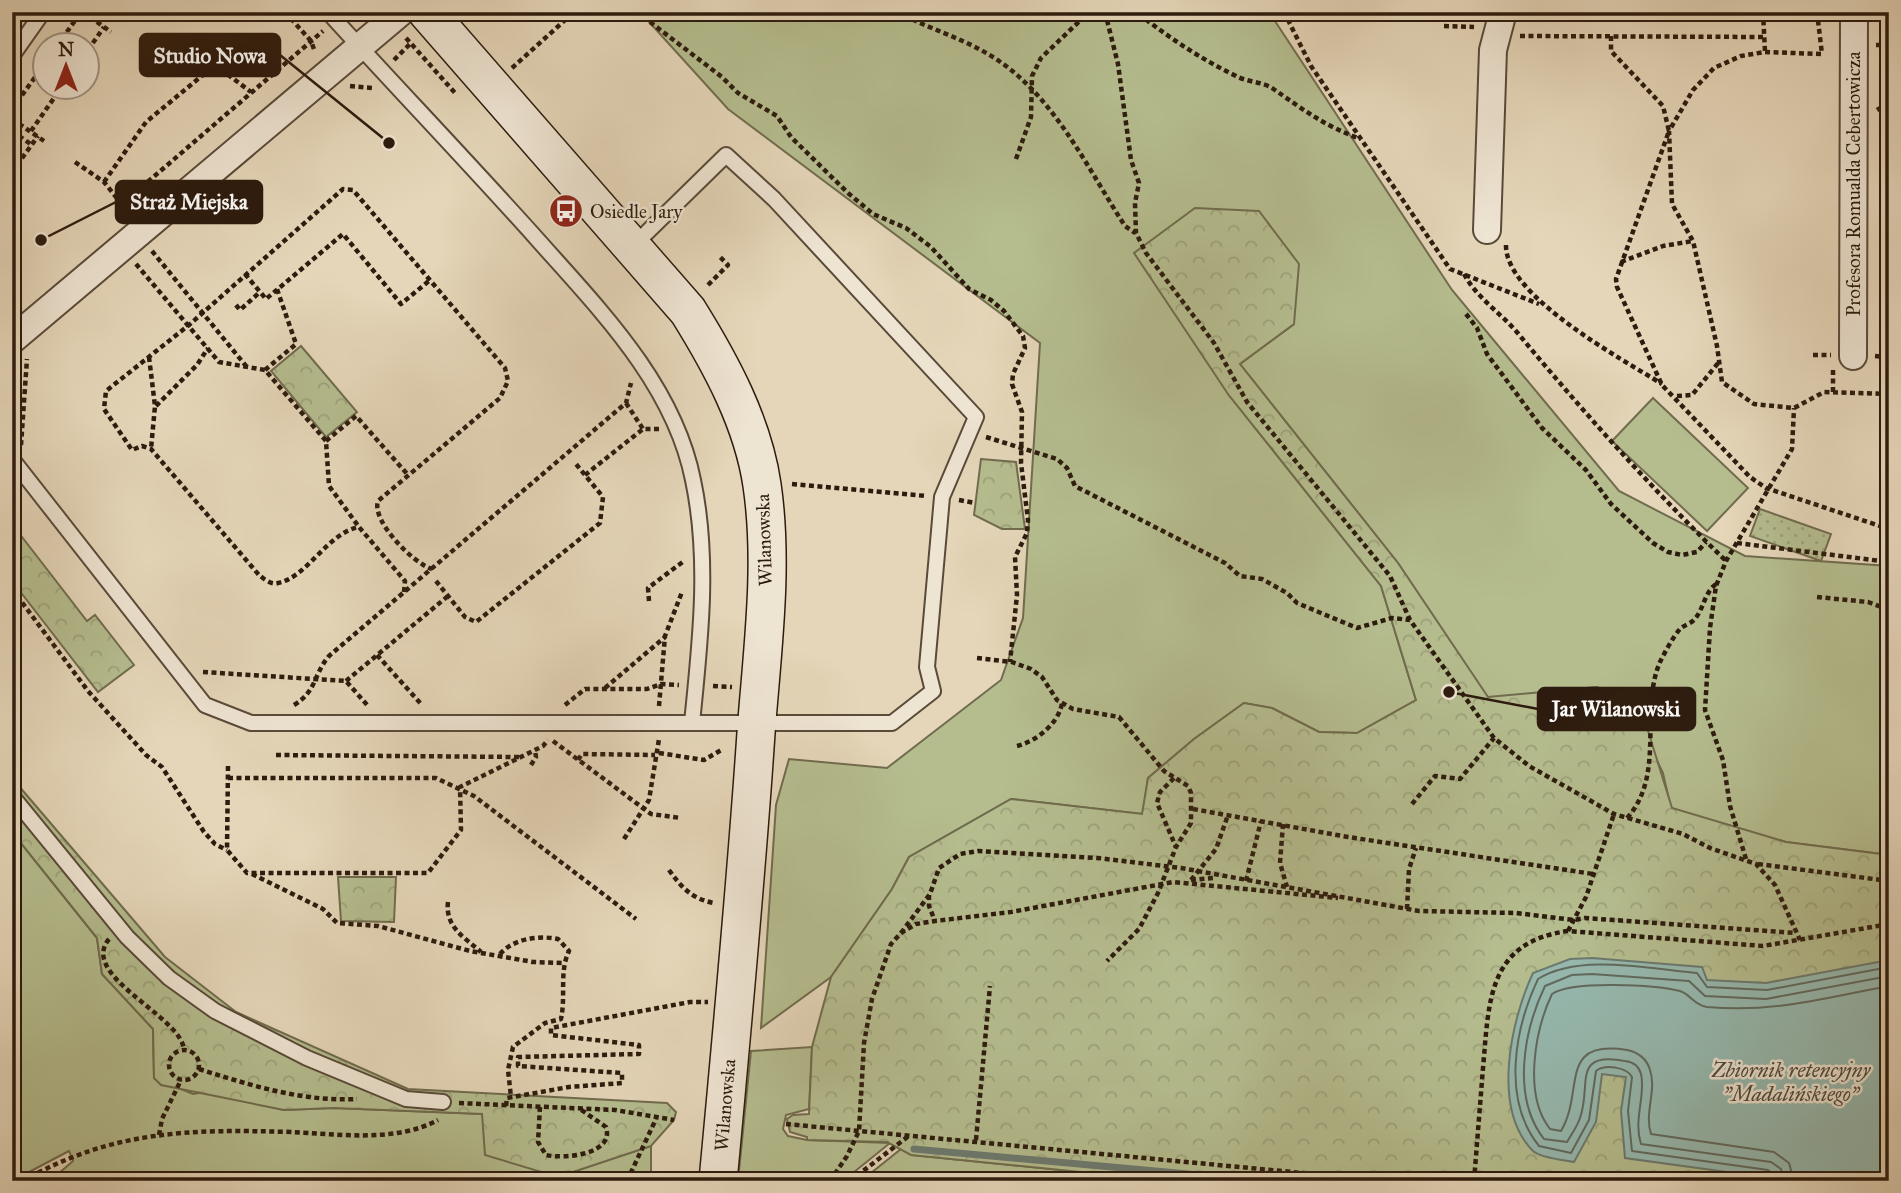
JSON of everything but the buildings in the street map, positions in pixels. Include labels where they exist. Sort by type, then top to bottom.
[{"type":"street","points":[[20,348],[358,46],[401,12]]},
{"type":"street","name":"Wilanowska","points":[[427,12],[688,311],[718,359],[754,445],[762,486],[768,565],[718,1181]]},
{"type":"street","name":"Profesora Romualda Cebertowicza","points":[[1853,356],[1854,12]]},
{"type":"street","points":[[1496,236],[1493,50],[1499,25]]},
{"type":"lane","points":[[12,56],[43,12]]},
{"type":"lane","points":[[332,16],[459,151],[620,333],[661,398],[679,434],[693,478],[700,522],[703,566],[692,723]]},
{"type":"lane","points":[[12,459],[205,705],[230,717],[251,723],[276,724],[892,723],[933,691],[927,667],[942,497],[976,417],[783,208],[726,155],[633,246]]},
{"type":"lane","points":[[12,796],[120,928],[169,978],[215,1011],[307,1058],[406,1100],[443,1102]]},
{"type":"path","points":[[67,32],[82,12],[111,32]]},
{"type":"path","points":[[285,12],[311,41]]},
{"type":"path","points":[[512,68],[574,12]]},
{"type":"path","points":[[897,12],[967,41],[1000,62],[1033,90],[1071,140],[1125,226],[1136,233]]},
{"type":"path","points":[[1016,159],[1031,117],[1032,76],[1041,58],[1089,12]]},
{"type":"path","points":[[1105,12],[1118,65],[1131,159],[1139,183],[1135,203],[1136,233],[1146,253],[1214,343],[1247,402],[1390,576],[1410,620],[1494,738],[1614,814],[1683,834],[1710,848],[1756,864],[1889,881]]},
{"type":"path","points":[[1143,12],[1144,18],[1184,48],[1250,83],[1271,87],[1292,105],[1329,127],[1361,139]]},
{"type":"path","points":[[1284,12],[1311,66],[1450,269],[1544,305]]},
{"type":"path","points":[[1763,12],[1765,52]]},
{"type":"path","points":[[122,204],[311,41],[332,16]]},
{"type":"path","points":[[650,22],[722,77],[738,93],[777,116],[791,137],[848,193],[873,214],[906,228],[931,247],[969,289],[991,300],[1012,319],[1023,336],[1025,348],[1013,374],[1012,384],[1022,412],[1028,520],[1027,533],[1014,557],[1017,595],[1010,662]]},
{"type":"path","points":[[1444,26],[1499,25],[1611,36],[1764,37]]},
{"type":"path","points":[[101,32],[104,27]]},
{"type":"path","points":[[1611,36],[1611,51],[1663,106],[1669,131],[1672,204],[1693,241],[1722,382],[1754,404],[1794,408],[1824,392],[1888,394],[1889,323]]},
{"type":"path","points":[[1662,385],[1617,287],[1616,272],[1669,131],[1693,90],[1714,68],[1741,56],[1765,52],[1821,54]]},
{"type":"path","points":[[104,182],[146,122],[215,65],[251,92]]},
{"type":"path","points":[[344,86],[381,88],[374,80]]},
{"type":"path","points":[[12,109],[32,81]]},
{"type":"path","points":[[31,131],[51,102]]},
{"type":"path","points":[[12,119],[44,141]]},
{"type":"path","points":[[12,131],[32,145]]},
{"type":"path","points":[[12,172],[38,136]]},
{"type":"path","points":[[75,162],[104,182],[132,217]]},
{"type":"path","points":[[359,527],[346,529],[292,576],[279,583],[270,583],[259,575],[151,449],[142,446],[132,450],[104,409],[106,391],[188,325],[343,189],[353,190],[505,368],[508,381],[500,398],[378,501],[376,511],[418,565],[432,569]]},
{"type":"path","points":[[245,274],[266,299],[342,234],[401,304],[430,280]]},
{"type":"path","points":[[1496,236],[1530,292],[1570,327],[1662,385],[1751,477],[1766,488],[1889,529]]},
{"type":"path","points":[[151,239],[155,257],[247,366]]},
{"type":"path","points":[[1621,262],[1662,246],[1693,241]]},
{"type":"path","points":[[708,285],[728,265],[719,256]]},
{"type":"path","points":[[125,261],[140,267],[219,362],[265,370],[326,441],[329,486],[359,527],[405,581],[404,592]]},
{"type":"path","points":[[1464,274],[1471,288],[1520,334],[1556,379],[1574,396],[1591,421],[1669,507],[1726,561]]},
{"type":"path","points":[[265,370],[296,344],[277,289]]},
{"type":"path","points":[[236,304],[240,310],[260,292]]},
{"type":"path","points":[[1466,314],[1477,328],[1487,354],[1542,428],[1586,470],[1611,504],[1653,544],[1668,552],[1682,555],[1697,552],[1706,542]]},
{"type":"path","points":[[20,348],[21,446]]},
{"type":"path","points":[[155,406],[197,365],[208,348]]},
{"type":"path","points":[[149,357],[155,406],[151,449]]},
{"type":"path","points":[[1675,396],[1692,394],[1720,362]]},
{"type":"path","points":[[291,706],[313,690],[319,668],[330,656],[626,403],[632,389],[630,373]]},
{"type":"path","points":[[626,403],[643,429]]},
{"type":"path","points":[[1746,860],[1730,806],[1723,761],[1704,710],[1710,628],[1718,582],[1726,561],[1766,488],[1792,449],[1794,408]]},
{"type":"path","points":[[326,441],[356,416],[408,475]]},
{"type":"path","points":[[585,475],[643,429],[660,429],[665,436]]},
{"type":"path","points":[[969,430],[1057,459],[1067,468],[1075,486],[1225,563],[1241,576],[1262,579],[1287,593],[1297,603],[1327,617],[1357,628],[1392,618],[1410,620]]},
{"type":"path","points":[[12,434],[29,456]]},
{"type":"path","points":[[436,581],[465,617],[476,622],[600,523],[603,497],[576,464]]},
{"type":"path","points":[[791,484],[942,497],[975,503]]},
{"type":"path","points":[[1737,544],[1889,562]]},
{"type":"path","points":[[649,601],[648,588],[687,559],[687,570]]},
{"type":"path","points":[[659,700],[665,636],[687,581]]},
{"type":"path","points":[[1627,818],[1638,806],[1645,789],[1654,687],[1660,662],[1680,629],[1694,619],[1708,590],[1718,582]]},
{"type":"path","points":[[12,589],[88,691],[146,755],[162,767],[204,832],[215,844],[227,850],[247,873],[428,873],[461,830],[460,788]]},
{"type":"path","points":[[206,682],[198,672],[346,681],[448,596]]},
{"type":"path","points":[[1817,597],[1868,602],[1889,610]]},
{"type":"path","points":[[605,688],[665,636]]},
{"type":"path","points":[[377,655],[422,706]]},
{"type":"path","points":[[976,658],[1010,662],[1042,677],[1049,691],[1073,709],[1119,717],[1137,742],[1174,778],[1188,786],[1192,809],[1187,833],[1176,847],[1162,884],[1139,929],[1107,961]]},
{"type":"path","points":[[346,681],[369,706]]},
{"type":"path","points":[[562,707],[585,688],[647,688],[661,684],[733,687]]},
{"type":"path","points":[[1017,746],[1049,727],[1060,715],[1062,703]]},
{"type":"path","points":[[409,706],[435,706]]},
{"type":"path","points":[[460,788],[535,750],[550,738],[651,814],[681,818]]},
{"type":"path","points":[[1412,804],[1435,776],[1460,779],[1494,738]]},
{"type":"path","points":[[578,760],[582,754],[655,755],[704,760],[723,749]]},
{"type":"path","points":[[531,765],[536,757],[535,750]]},
{"type":"path","points":[[276,755],[522,757]]},
{"type":"path","points":[[624,839],[645,809],[655,755]]},
{"type":"path","points":[[227,850],[229,766]]},
{"type":"path","points":[[229,778],[436,778],[460,788],[636,919]]},
{"type":"path","points":[[1174,778],[1160,792],[1157,803],[1176,847]]},
{"type":"path","points":[[1599,806],[1603,800]]},
{"type":"path","points":[[1192,809],[1416,848],[1593,874]]},
{"type":"path","points":[[1568,931],[1593,874],[1614,814]]},
{"type":"path","points":[[1191,880],[1216,849],[1228,815]]},
{"type":"path","points":[[1246,881],[1261,820]]},
{"type":"path","points":[[1283,824],[1280,863],[1287,887]]},
{"type":"path","points":[[1407,909],[1409,869],[1416,848]]},
{"type":"path","points":[[935,921],[929,906],[933,879],[943,864],[960,854],[978,851],[1098,858],[1287,887],[1407,909],[1516,913],[1574,920],[1585,918],[1796,933]]},
{"type":"path","points":[[1756,864],[1775,885],[1800,940]]},
{"type":"path","points":[[668,870],[698,900],[718,904]]},
{"type":"path","points":[[252,873],[323,909],[337,923],[378,926],[482,953],[500,954],[533,962],[563,963]]},
{"type":"path","points":[[901,933],[916,924],[1025,910],[1173,882],[1225,878]]},
{"type":"path","points":[[1880,881],[1889,888]]},
{"type":"path","points":[[1173,882],[1349,899]]},
{"type":"path","points":[[830,1181],[848,1156],[859,1131],[864,1043],[872,999],[891,944],[929,894]]},
{"type":"path","points":[[448,902],[446,916],[452,927],[482,953]]},
{"type":"path","points":[[1474,1181],[1489,998],[1502,967],[1516,951],[1547,934],[1568,931],[1748,946],[1889,924]]},
{"type":"path","points":[[120,928],[106,943],[105,965],[115,978],[181,1035],[184,1050]]},
{"type":"path","points":[[500,954],[507,946],[547,937],[558,939],[569,950],[563,963],[562,976],[565,985],[561,1019],[545,1023],[513,1047],[508,1070],[511,1097]]},
{"type":"path","points":[[976,1140],[990,986]]},
{"type":"path","points":[[506,1106],[507,1098],[511,1097],[569,1087],[622,1083],[622,1073],[518,1066],[518,1057],[639,1054],[639,1045],[551,1035],[551,1028],[690,1002],[716,1002]]},
{"type":"path","points":[[184,1050],[196,1056],[199,1069],[190,1079],[180,1080],[172,1074],[169,1062],[172,1055],[184,1050]]},
{"type":"path","points":[[199,1069],[274,1091],[334,1100]]},
{"type":"path","points":[[159,1135],[162,1119],[173,1101],[180,1080]]},
{"type":"path","points":[[23,1181],[57,1161],[102,1144],[159,1135],[255,1131],[402,1132],[423,1128],[442,1117],[443,1102],[615,1110],[674,1120]]},
{"type":"path","points":[[540,1107],[540,1150],[554,1157],[579,1155],[600,1146],[606,1137],[606,1127],[579,1108]]},
{"type":"path","points":[[626,1181],[656,1119]]},
{"type":"path","points":[[786,1124],[1387,1181]]},
{"type":"path","points":[[850,1181],[910,1135]]},
{"type":"green space","points":[[640,12],[1269,12],[1452,290],[1619,491],[1745,556],[1889,566],[1889,855],[1786,842],[1671,808],[1663,773],[1627,699],[1597,687],[1488,698],[1398,563],[1240,364],[1294,324],[1259,211],[1228,394],[1381,586],[1416,700],[1357,733],[1319,732],[1272,708],[1244,703],[1194,739],[1148,778],[1143,814],[1011,799],[909,857],[892,889],[831,977],[761,1028],[776,805],[789,759],[887,768],[1001,680],[1023,618],[1040,343],[728,109]]},
{"type":"green space","points":[[1195,208],[1259,211],[1299,264],[1294,324],[1240,364],[1398,563],[1488,697],[1597,687],[1627,699],[1644,718],[1672,808],[1786,842],[1889,855],[1889,1181],[1170,1181],[911,1155],[887,1142],[807,1140],[807,1137],[790,1132],[787,1119],[793,1115],[809,1114],[812,1047],[831,977],[892,889],[909,857],[1011,799],[1142,814],[1148,778],[1194,739],[1244,703],[1272,708],[1319,732],[1357,733],[1416,700],[1381,586],[1228,394],[1134,253]]},
{"type":"green space","points":[[301,346],[357,412],[326,437],[271,371]]},
{"type":"green space","points":[[1653,398],[1748,488],[1707,531],[1612,441]]},
{"type":"green space","points":[[981,459],[1016,462],[1025,529],[1002,529],[974,515]]},
{"type":"green space","points":[[1760,509],[1831,534],[1821,561],[1750,536]]},
{"type":"green space","points":[[12,524],[87,621],[95,615],[134,665],[98,692],[12,581]]},
{"type":"green space","points":[[12,778],[165,957],[236,1012],[408,1089],[667,1103],[676,1112],[674,1120],[651,1146],[558,1177],[485,1155],[482,1114],[334,1108],[284,1110],[161,1085],[154,1078],[153,1029],[102,974],[97,938],[12,832]]},
{"type":"green space","points":[[12,832],[97,938],[102,974],[153,1029],[154,1078],[193,1094],[204,1092],[284,1110],[334,1108],[483,1114],[557,1177],[651,1146],[651,1181],[50,1181],[73,1161],[69,1151],[12,1181]]},
{"type":"green space","points":[[338,877],[396,877],[394,922],[341,921]]},
{"type":"green space","points":[[812,1047],[809,1109],[786,1115],[783,1129],[788,1136],[807,1140],[890,1143],[843,1181],[738,1181],[751,1051]]},
{"type":"green space","points":[[901,1149],[912,1155],[1170,1181],[861,1181]]},
{"type":"water","name":"Zbiornik retencyjny \"Madalińskiego\"","points":[[1592,958],[1702,967],[1707,980],[1766,983],[1889,960],[1889,1181],[1792,1181],[1625,1158],[1621,1111],[1626,1077],[1602,1074],[1596,1122],[1574,1162],[1547,1157],[1533,1151],[1520,1133],[1512,1112],[1509,1089],[1512,1039],[1525,992],[1533,973],[1570,959]]},
{"type":"waterway","points":[[914,1149],[1265,1181]]},
{"type":"place","name":"Studio Nowa","points":[[389,143]]},
{"type":"place","name":"Osiedle Jary","points":[[566,211]]},
{"type":"place","name":"Straż Miejska","points":[[41,240]]},
{"type":"place","name":"Jar Wilanowski","points":[[1449,692]]}]
